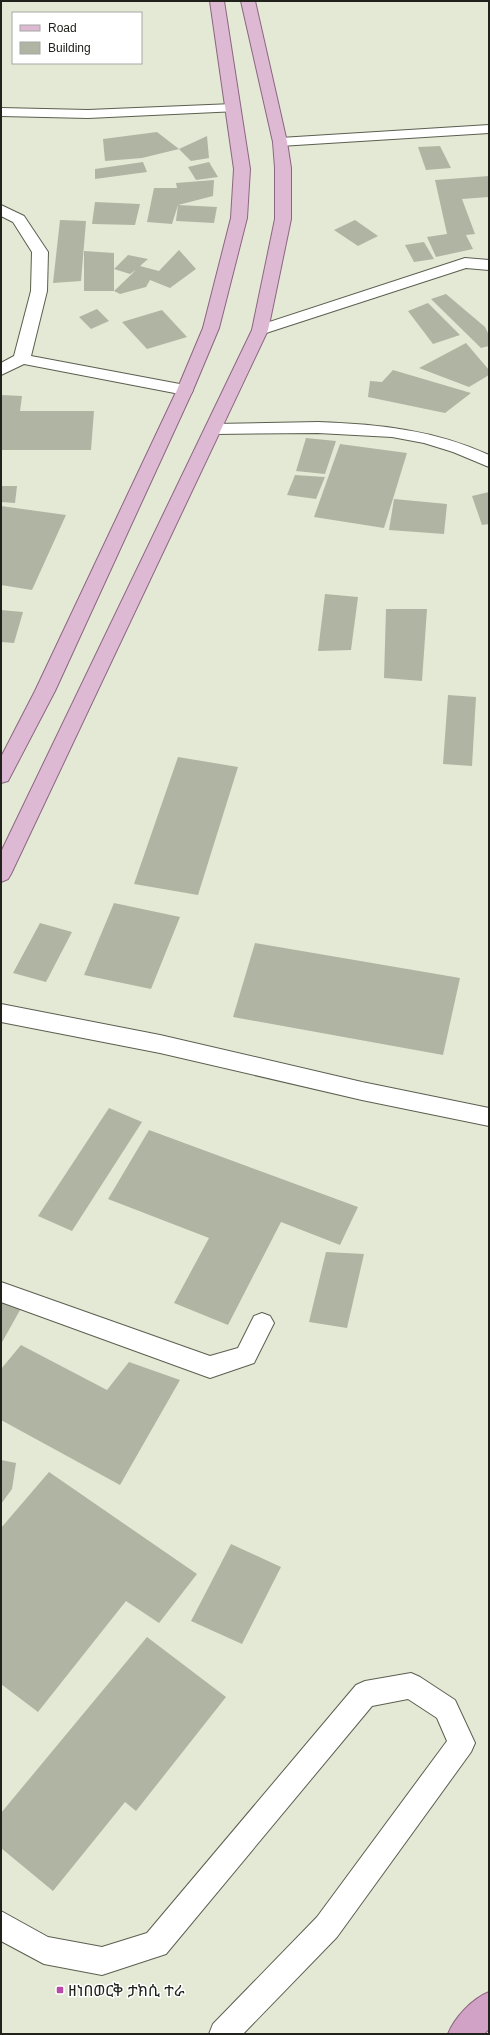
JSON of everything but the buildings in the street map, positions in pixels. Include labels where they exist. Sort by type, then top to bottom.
[{"type":"highway","points":[[463,2034],[489,2007]]},
{"type":"main road","points":[[1,776],[45,691],[184,390],[211,328],[239,218],[242,170],[217,1]]},
{"type":"main road","points":[[1,874],[260,330],[283,220],[283,168],[280,142],[248,1]]},
{"type":"street","points":[[1,112],[88,114],[233,108]]},
{"type":"street","points":[[280,142],[489,129]]},
{"type":"street","points":[[1,210],[19,219],[40,252],[39,291],[22,359]]},
{"type":"street","points":[[260,330],[489,254]]},
{"type":"street","points":[[465,263],[489,265]]},
{"type":"street","points":[[1,370],[22,359],[184,390]]},
{"type":"street","points":[[214,429],[348,428],[420,436],[476,454],[489,462]]},
{"type":"street","points":[[1,1013],[160,1044],[362,1091],[489,1117]]},
{"type":"lane","points":[[1,1292],[210,1368],[246,1356],[262,1323]]},
{"type":"lane","points":[[1,1925],[44,1950],[102,1961],[156,1944],[365,1694],[411,1686],[446,1709],[462,1743],[327,1927],[223,2034]]},
{"type":"place","name":"ዘነበወርቅ ታክሲ ተራ","points":[[60,1990]]}]
